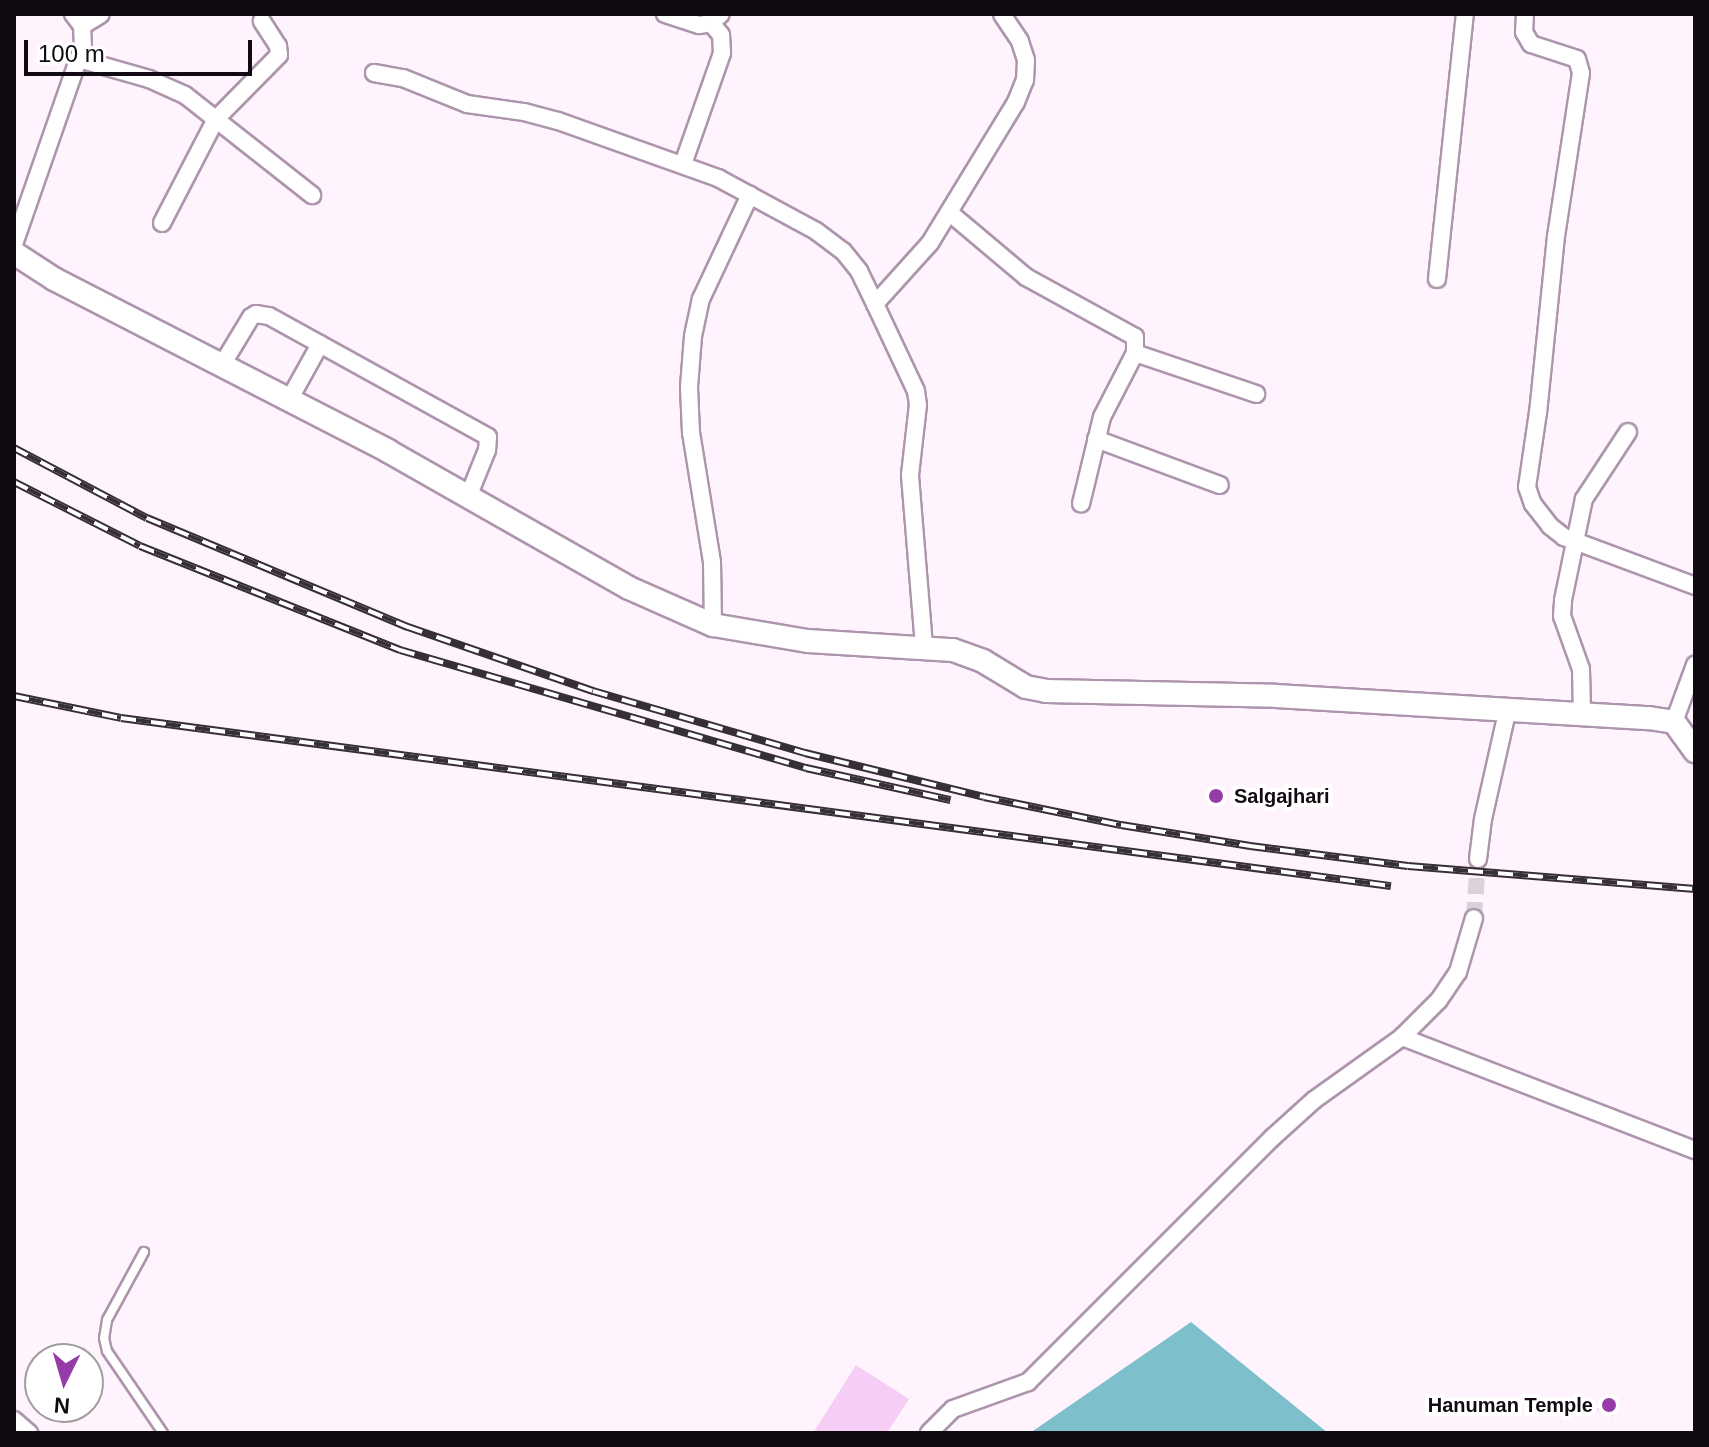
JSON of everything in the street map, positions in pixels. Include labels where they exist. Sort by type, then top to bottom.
[{"type":"main road","points":[[14,253],[54,279],[289,400],[629,588],[713,625],[765,637],[821,643],[924,646],[953,650],[983,661],[1026,687],[1046,691],[1276,696],[1508,708],[1674,722],[1695,751]]},
{"type":"street","points":[[14,244],[79,59],[84,35],[78,20],[101,14]]},
{"type":"street","points":[[665,14],[699,25],[716,18],[721,35],[722,53],[683,164]]},
{"type":"street","points":[[875,304],[922,252],[950,213],[999,134],[1025,80],[1026,60],[1020,41],[1002,14]]},
{"type":"street","points":[[1437,279],[1465,14]]},
{"type":"street","points":[[1525,14],[1526,39],[1538,47],[1577,59],[1581,73],[1556,236],[1527,487],[1533,504],[1550,526],[1573,541],[1695,586]]},
{"type":"street","points":[[162,223],[216,119],[279,55],[278,46],[262,21]]},
{"type":"street","points":[[79,59],[149,79],[185,95],[312,195]]},
{"type":"street","points":[[374,73],[403,78],[467,104],[524,112],[558,121],[623,146],[683,164],[750,195],[816,231],[843,251],[859,271],[916,391],[918,405],[910,475],[924,646]]},
{"type":"street","points":[[713,625],[712,562],[691,433],[689,387],[693,336],[701,299],[750,195]]},
{"type":"street","points":[[950,213],[1026,277],[1135,337],[1135,353],[1102,417],[1081,504]]},
{"type":"street","points":[[222,365],[256,314],[269,316],[488,437],[487,450],[468,497]]},
{"type":"street","points":[[289,400],[320,344]]},
{"type":"street","points":[[1135,353],[1256,394]]},
{"type":"street","points":[[1582,713],[1581,669],[1562,616],[1573,541],[1584,499],[1628,432]]},
{"type":"street","points":[[1096,439],[1220,485]]},
{"type":"street","points":[[1674,722],[1695,665]]},
{"type":"street","points":[[1478,859],[1485,806],[1508,708]]},
{"type":"street","points":[[929,1433],[953,1409],[1028,1382],[1314,1100],[1402,1037],[1439,1000],[1458,972],[1474,918]]},
{"type":"street","points":[[1402,1037],[1695,1150]]},
{"type":"street","points":[[14,1420],[29,1433]]},
{"type":"lane","points":[[144,1252],[107,1320],[104,1338],[107,1351],[163,1433]]},
{"type":"water","points":[[1191,1322],[1328,1433],[1030,1433]]},
{"type":"building","points":[[856,1365],[909,1399],[887,1433],[813,1433]]},
{"type":"building","name":"Hanuman Temple","points":[[1604,1394],[1620,1401],[1613,1417],[1597,1410]]},
{"type":"tunnel","points":[[1474,918],[1478,859]]},
{"type":"railway","points":[[14,448],[147,518],[408,627],[593,691],[805,753],[984,797],[1121,825],[1250,846],[1408,866],[1695,889]]},
{"type":"railway","points":[[14,482],[140,546],[400,650],[806,768],[950,800]]},
{"type":"railway","points":[[14,696],[121,718],[1391,886]]},
{"type":"place","name":"Salgajhari","points":[[1216,796]]},
{"type":"place","name":"Hanuman Temple","points":[[1609,1405]]}]
